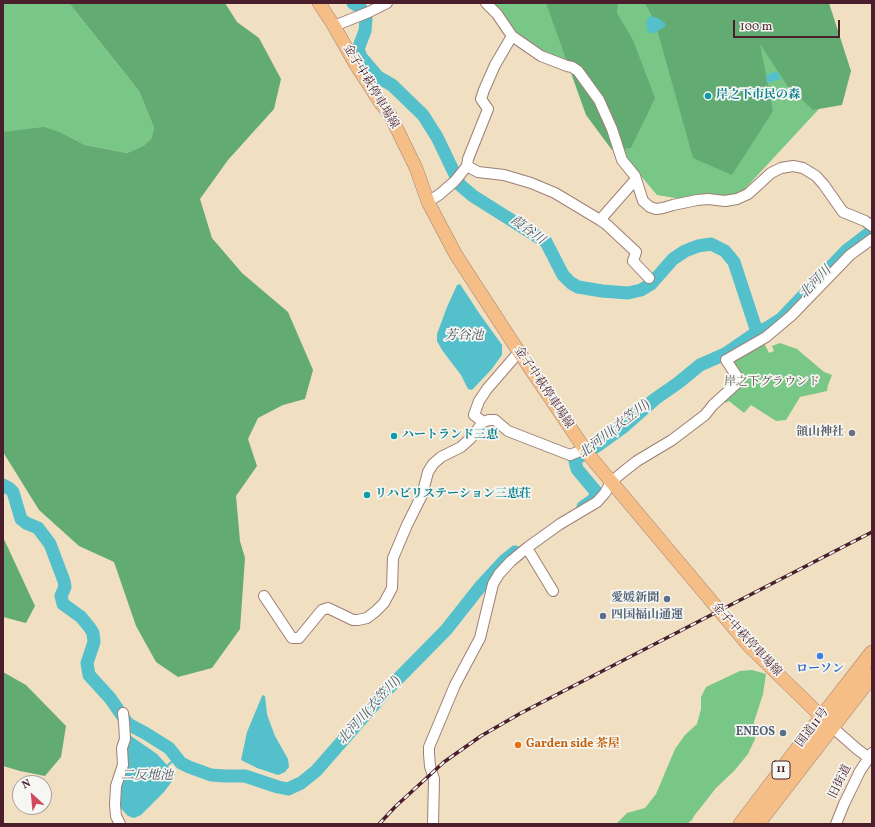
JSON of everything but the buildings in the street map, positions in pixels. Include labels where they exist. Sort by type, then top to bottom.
[{"type":"highway","name":"国道11号","points":[[757,824],[872,653]]},
{"type":"highway","name":"国道11号","points":[[741,824],[827,722],[872,675]]},
{"type":"main road","name":"金子中萩停車場線","points":[[319,3],[356,65],[390,115],[416,168],[428,202],[456,255],[586,451],[749,646],[827,722]]},
{"type":"street","points":[[486,3],[497,14],[512,36],[541,56],[572,67],[578,71],[599,100],[612,129],[622,160],[635,176],[643,202],[650,207],[656,209],[697,200],[708,199],[725,201],[737,199],[748,194],[771,173],[781,168],[792,166],[803,168],[816,176],[843,212],[866,221],[872,226]]},
{"type":"street","points":[[334,26],[365,14],[381,4]]},
{"type":"street","points":[[428,202],[440,194],[461,174],[488,109],[481,99],[484,90],[495,65],[512,36]]},
{"type":"street","points":[[461,174],[478,172],[504,175],[531,183],[555,193],[606,224],[636,252],[633,261],[649,278]]},
{"type":"street","points":[[600,220],[636,179]]},
{"type":"street","points":[[432,824],[434,779],[428,754],[429,747],[455,685],[480,638],[493,584],[499,574],[527,548],[560,524],[597,502],[605,493],[611,482],[637,461],[681,434],[705,415],[713,405],[736,384],[738,378],[726,360],[766,337],[790,316],[850,255],[872,239]]},
{"type":"street","points":[[483,422],[474,415],[479,401],[487,389],[519,352]]},
{"type":"street","points":[[264,596],[292,638],[300,638],[322,610],[328,608],[353,620],[367,618],[376,611],[384,603],[392,588],[393,558],[422,495],[428,472],[433,464],[441,457],[461,447],[471,438],[483,422],[495,420],[508,431],[570,455],[586,451]]},
{"type":"street","points":[[527,548],[553,591]]},
{"type":"street","points":[[120,824],[116,816],[115,805],[116,786],[123,765],[122,748],[125,739],[123,717]]},
{"type":"street","points":[[827,722],[857,749],[870,758]]},
{"type":"street","name":"旧街道","points":[[836,824],[844,804],[870,758]]},
{"type":"green space","points":[[3,3],[69,3],[139,91],[154,128],[151,139],[143,146],[127,153],[85,145],[62,133],[3,132]]},
{"type":"green space","points":[[69,3],[225,3],[237,22],[259,38],[281,79],[274,109],[228,160],[200,199],[212,238],[242,273],[288,312],[313,370],[305,399],[283,405],[258,418],[248,439],[257,466],[236,496],[240,541],[245,558],[240,629],[212,668],[178,677],[156,662],[136,626],[114,562],[79,546],[39,510],[3,452],[3,132],[44,127],[62,133],[85,145],[127,153],[143,146],[151,139],[154,128],[139,91]]},
{"type":"green space","name":"岸之下市民の森","points":[[490,3],[804,3],[844,82],[728,207],[657,195],[590,116],[572,71],[511,33]]},
{"type":"green space","points":[[546,3],[618,3],[617,13],[633,40],[655,98],[631,148],[612,150],[586,115]]},
{"type":"green space","points":[[645,3],[829,3],[851,71],[842,105],[813,110],[788,87],[760,44],[773,111],[732,175],[693,158],[655,22]]},
{"type":"green space","name":"岸之下グラウンド","points":[[764,343],[769,353],[774,351],[772,346],[780,343],[797,349],[824,372],[832,375],[827,391],[800,397],[786,420],[776,421],[751,405],[744,413],[729,401],[725,403],[723,400],[740,385],[732,362]]},
{"type":"green space","points":[[3,537],[35,606],[26,623],[3,617]]},
{"type":"green space","points":[[752,670],[766,674],[763,694],[754,722],[755,739],[748,754],[734,771],[716,788],[692,820],[687,824],[616,824],[627,813],[645,808],[656,794],[675,749],[685,735],[697,724],[701,709],[701,697],[706,687],[740,671]]},
{"type":"green space","points":[[3,672],[26,685],[66,726],[61,757],[46,775],[20,771],[3,766]]},
{"type":"water","points":[[650,16],[658,18],[665,23],[666,26],[654,33],[648,33],[646,22]]},
{"type":"water","points":[[777,71],[781,79],[767,83],[766,75]]},
{"type":"water","name":"芳谷池","points":[[460,284],[502,345],[502,355],[491,370],[472,390],[468,389],[461,375],[437,341],[437,334],[447,307],[457,285]]},
{"type":"water","points":[[263,695],[265,696],[267,714],[275,736],[288,759],[289,767],[285,772],[278,775],[257,768],[241,760],[247,732]]},
{"type":"water","name":"二反地池","points":[[128,734],[157,754],[175,774],[173,780],[164,792],[141,815],[134,818],[128,816],[118,805]]},
{"type":"waterway","name":"葭谷川","points":[[353,3],[360,7],[366,19],[365,31],[358,49],[361,57],[378,77],[392,85],[423,115],[437,137],[460,185],[473,196],[546,242],[563,275],[571,283],[578,287],[602,291],[628,293],[641,290],[651,284],[673,259],[685,251],[698,246],[711,244],[725,251],[734,262],[757,332]]},
{"type":"waterway","name":"北河川(衣笠川)","points":[[583,507],[593,500],[597,493],[577,469],[575,461],[579,457],[622,428],[655,399],[700,365],[725,354],[757,332],[767,328],[781,319],[846,251],[872,231]]},
{"type":"waterway","name":"北河川(衣笠川)","points":[[3,485],[13,492],[21,519],[38,528],[50,544],[64,581],[65,587],[61,596],[63,604],[81,617],[93,633],[94,642],[87,663],[89,675],[110,698],[128,724],[169,748],[181,763],[189,767],[211,775],[245,776],[288,789],[301,783],[316,771],[386,691],[446,630],[480,587],[505,560],[515,552]]},
{"type":"waterway","points":[[168,765],[176,758]]},
{"type":"railway","points":[[379,824],[396,806],[444,762],[481,736],[521,713],[872,532]]},
{"type":"place","name":"岸之下市民の森","points":[[708,96]]},
{"type":"place","name":"領山神社","points":[[852,433]]},
{"type":"place","name":"ハートランド三恵","points":[[394,436]]},
{"type":"place","name":"リハビリステーション三恵荘","points":[[367,495]]},
{"type":"place","name":"愛媛新聞","points":[[667,599]]},
{"type":"place","name":"四国福山通運","points":[[603,616]]},
{"type":"place","name":"ローソン","points":[[820,656]]},
{"type":"place","name":"ENEOS","points":[[783,733]]},
{"type":"place","name":"Garden side 茶屋","points":[[518,745]]},
{"type":"water label","name":"北河川","points":[[816,283]]}]
